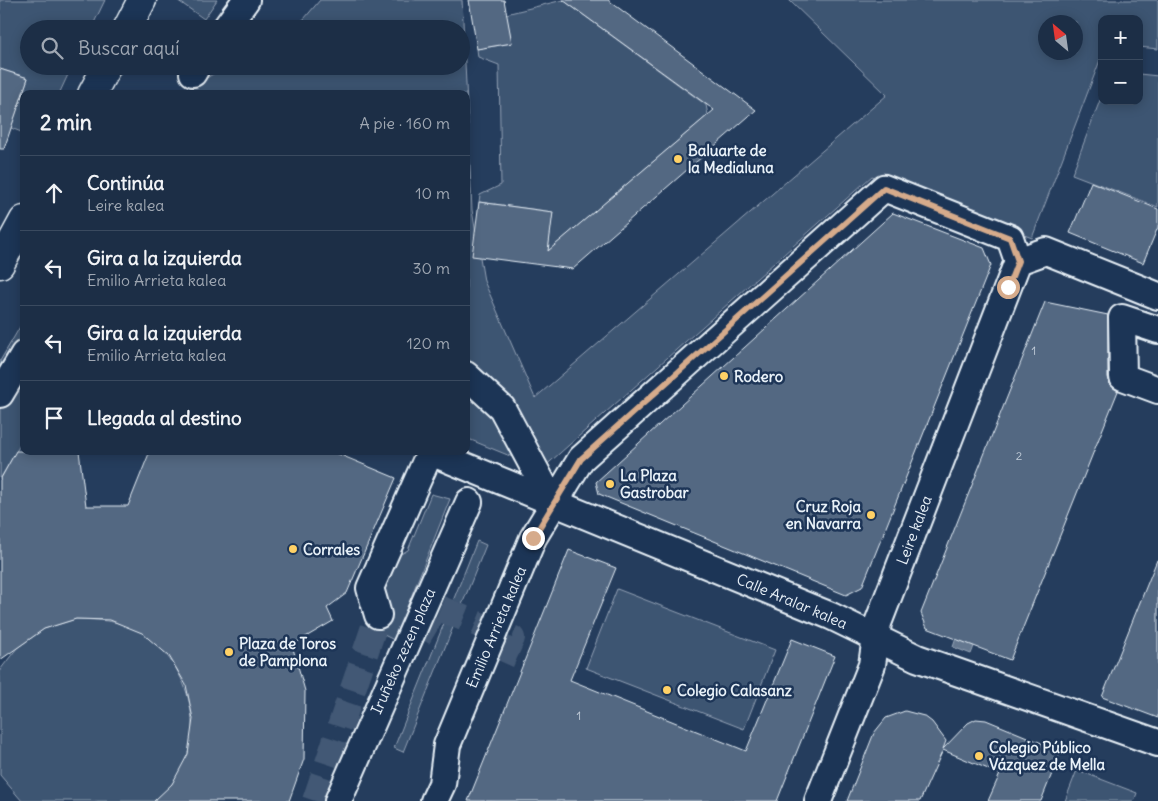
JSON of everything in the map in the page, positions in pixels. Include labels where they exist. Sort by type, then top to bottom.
[{"type":"main road","points":[[132,20],[142,0]]},
{"type":"main road","points":[[94,90],[102,75]]},
{"type":"main road","points":[[0,264],[20,227]]},
{"type":"street","points":[[232,20],[246,0]]},
{"type":"street","name":"Emilio Arrieta kalea","points":[[434,801],[442,784],[447,746],[533,538],[581,459],[884,188],[1010,238],[1018,261]]},
{"type":"street","points":[[1018,261],[1046,251],[1158,296]]},
{"type":"street","name":"Leire kalea","points":[[818,801],[872,665],[881,614],[1018,261]]},
{"type":"street","points":[[1158,330],[1122,318],[1124,377],[1158,390]]},
{"type":"street","points":[[0,394],[20,361]]},
{"type":"street","points":[[470,379],[502,408],[553,503]]},
{"type":"street","points":[[378,615],[370,588],[428,455]]},
{"type":"street","name":"Calle Aralar kalea","points":[[436,455],[831,616],[917,658],[1158,743]]},
{"type":"street","name":"Iruñeko zezen plaza","points":[[338,801],[469,502]]},
{"type":"street","points":[[443,773],[464,752],[501,662]]},
{"type":"shaded area","points":[[0,0],[105,0],[95,20],[20,20],[20,75],[68,75],[61,90],[24,90],[28,78],[0,69]]},
{"type":"shaded area","points":[[177,0],[217,0],[204,19]]},
{"type":"shaded area","points":[[320,0],[462,0],[463,20],[302,20]]},
{"type":"shaded area","points":[[563,0],[706,105],[708,115],[548,251],[552,212],[479,202],[480,195],[501,185],[499,65],[478,57],[477,49],[512,43],[506,14]]},
{"type":"shaded area","points":[[789,0],[1158,0],[1158,49],[1143,47],[1143,15],[1098,15],[1098,65],[1032,238],[872,176],[542,469],[470,440],[470,168],[472,210],[484,281],[535,398],[887,95]]},
{"type":"shaded area","points":[[1143,74],[1158,76],[1158,207],[1072,174],[1098,105],[1143,105]]},
{"type":"shaded area","points":[[212,75],[466,75],[466,90],[187,90]]},
{"type":"shaded area","points":[[20,102],[20,131],[11,128]]},
{"type":"shaded area","points":[[20,327],[20,445],[0,479],[0,361]]},
{"type":"shaded area","points":[[431,494],[450,499],[394,640],[376,631],[389,608],[383,592],[399,555],[408,550]]},
{"type":"shaded area","points":[[477,541],[486,545],[403,752],[394,748]]},
{"type":"shaded area","points":[[617,589],[775,650],[744,729],[586,668]]},
{"type":"shaded area","points":[[76,619],[119,623],[143,633],[160,647],[173,664],[183,683],[190,704],[192,725],[190,746],[183,766],[171,785],[154,801],[22,801],[0,775],[0,670],[17,648],[44,629]]},
{"type":"shaded area","points":[[960,626],[980,631],[971,654],[953,647]]},
{"type":"shaded area","points":[[1077,770],[1137,793],[1134,801],[1065,801]]},
{"type":"building","points":[[469,0],[504,0],[512,43],[477,49]]},
{"type":"building","name":"Baluarte de la Medialuna","points":[[563,0],[608,0],[756,110],[573,269],[472,256],[479,202],[553,212],[548,251],[714,110]]},
{"type":"building","points":[[0,69],[28,78],[24,90],[20,90],[20,102],[4,149],[0,149]]},
{"type":"building","points":[[1091,182],[1158,209],[1158,227],[1143,263],[1070,233]]},
{"type":"building","points":[[893,213],[984,248],[991,265],[862,587],[846,595],[599,494],[596,482]]},
{"type":"building","points":[[1045,302],[1108,315],[1108,377],[1110,385],[1118,391],[1010,660],[927,628],[921,613]]},
{"type":"building","name":"Plaza de Toros de Pamplona","points":[[16,451],[20,451],[20,455],[80,455],[86,506],[128,506],[148,455],[341,455],[396,478],[347,593],[327,608],[333,621],[292,645],[305,691],[304,759],[289,801],[154,801],[172,784],[188,754],[193,719],[186,685],[169,656],[142,633],[110,620],[76,619],[44,629],[0,660],[0,480]]},
{"type":"building","name":"Colegio Calasanz","points":[[569,550],[616,568],[570,680],[746,751],[792,639],[835,656],[777,801],[468,801]]},
{"type":"building","points":[[1158,560],[1158,718],[1102,697]]},
{"type":"building","points":[[905,711],[924,716],[932,722],[946,741],[943,749],[968,723],[976,719],[986,720],[1061,751],[1041,801],[988,801],[1000,774],[943,750],[920,801],[847,801],[874,733],[886,718]]},
{"type":"tunnel","points":[[418,637],[436,607],[512,638],[501,662]]},
{"type":"tunnel","points":[[315,801],[378,615]]},
{"type":"place","name":"Baluarte de la Medialuna","points":[[678,159]]},
{"type":"place","name":"Rodero","points":[[724,376]]},
{"type":"place","name":"La Plaza Gastrobar","points":[[610,484]]},
{"type":"place","name":"Cruz Roja en Navarra","points":[[871,515]]},
{"type":"place","name":"Corrales","points":[[293,549]]},
{"type":"place","name":"Plaza de Toros de Pamplona","points":[[229,652]]},
{"type":"place","name":"Colegio Calasanz","points":[[667,690]]},
{"type":"place","name":"Colegio Público Vázquez de Mella","points":[[979,756]]},
{"type":"route","points":[[533,538],[581,459],[884,188],[1010,238],[1018,261],[1008,287]]}]
